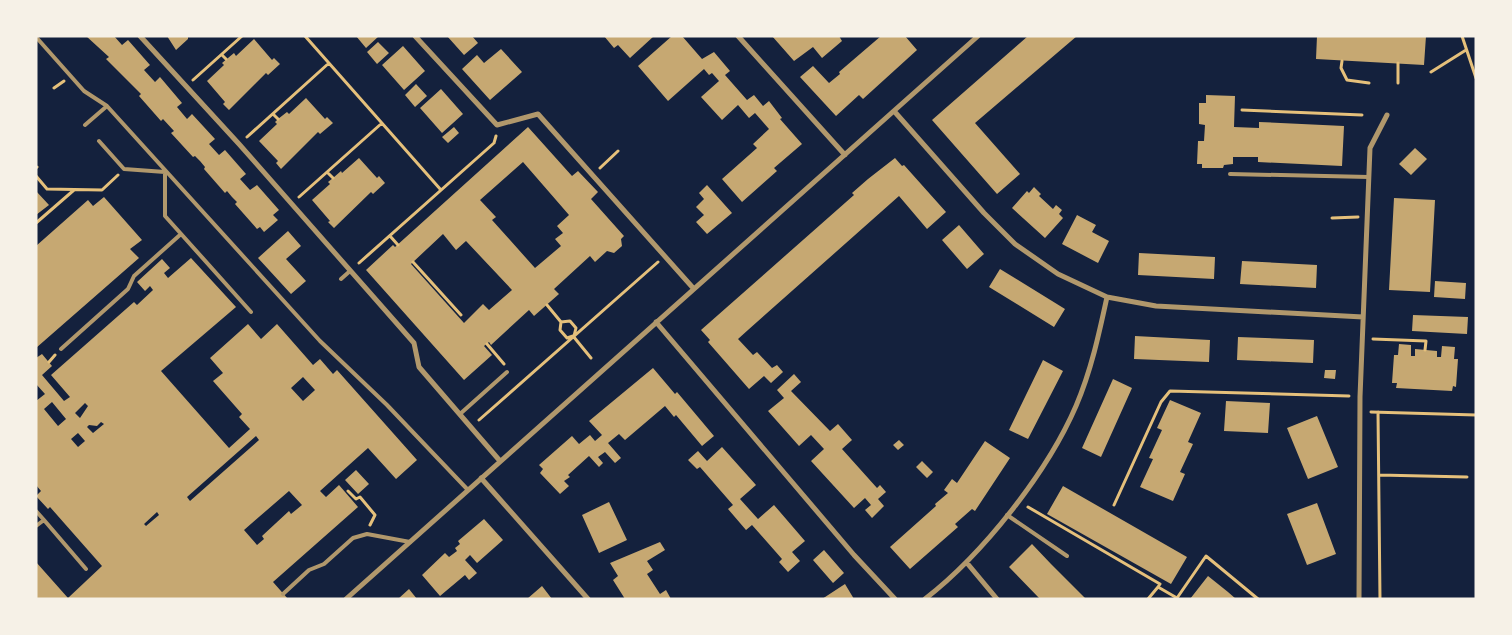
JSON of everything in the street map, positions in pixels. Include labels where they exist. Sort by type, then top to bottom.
[{"type":"street","points":[[140,36],[239,144],[414,343],[419,367],[500,461]]},
{"type":"street","points":[[415,36],[497,125],[538,114],[694,289]]},
{"type":"street","points":[[738,36],[845,155]]},
{"type":"street","points":[[346,599],[978,36]]},
{"type":"street","points":[[894,111],[984,213],[1015,244],[1058,274],[1107,297],[1156,306],[1363,317]]},
{"type":"street","points":[[1359,599],[1360,397],[1370,148],[1387,116]]},
{"type":"street","points":[[925,599],[966,563],[1018,501],[1056,446],[1076,407],[1090,370],[1107,297]]},
{"type":"street","points":[[656,322],[854,555],[895,599]]},
{"type":"street","points":[[481,478],[588,599]]},
{"type":"street","points":[[966,563],[997,599]]},
{"type":"lane","points":[[36,37],[84,91],[107,106],[320,341],[387,405],[468,490]]},
{"type":"lane","points":[[85,125],[107,106]]},
{"type":"lane","points":[[99,141],[124,170],[165,172]]},
{"type":"lane","points":[[165,172],[165,216],[251,312]]},
{"type":"lane","points":[[1230,174],[1369,177]]},
{"type":"lane","points":[[62,349],[128,289],[134,276],[181,234]]},
{"type":"lane","points":[[341,279],[350,271]]},
{"type":"lane","points":[[460,414],[507,372]]},
{"type":"lane","points":[[36,512],[86,569]]},
{"type":"lane","points":[[1007,514],[1067,556]]},
{"type":"lane","points":[[36,526],[44,520]]},
{"type":"lane","points":[[283,594],[308,570],[324,564],[348,542],[364,534],[410,542]]},
{"type":"path","points":[[185,87],[242,36]]},
{"type":"path","points":[[305,36],[441,190]]},
{"type":"path","points":[[1462,36],[1476,78]]},
{"type":"path","points":[[1431,72],[1466,50]]},
{"type":"path","points":[[222,55],[226,59]]},
{"type":"path","points":[[1342,61],[1341,68],[1347,80],[1369,83]]},
{"type":"path","points":[[239,144],[329,63]]},
{"type":"path","points":[[1398,63],[1398,83]]},
{"type":"path","points":[[1242,110],[1362,115]]},
{"type":"path","points":[[273,114],[278,119]]},
{"type":"path","points":[[292,204],[382,123]]},
{"type":"path","points":[[350,271],[494,142],[497,125]]},
{"type":"path","points":[[593,174],[618,152]]},
{"type":"path","points":[[36,176],[48,189],[102,190],[124,170]]},
{"type":"path","points":[[327,172],[333,178]]},
{"type":"path","points":[[36,223],[75,189]]},
{"type":"path","points":[[1332,218],[1353,217]]},
{"type":"path","points":[[390,236],[398,245]]},
{"type":"path","points":[[471,427],[665,255]]},
{"type":"path","points":[[413,262],[461,315]]},
{"type":"path","points":[[547,305],[561,322],[560,330],[567,338],[573,336]]},
{"type":"path","points":[[561,322],[570,321],[576,328],[573,336]]},
{"type":"path","points":[[573,336],[592,358]]},
{"type":"path","points":[[1373,339],[1426,342],[1425,350]]},
{"type":"path","points":[[1114,505],[1161,402],[1170,391],[1360,397]]},
{"type":"path","points":[[1360,412],[1476,415]]},
{"type":"path","points":[[1378,412],[1380,599]]},
{"type":"path","points":[[1379,475],[1467,477]]},
{"type":"path","points":[[348,491],[356,499],[360,496],[375,515],[364,534]]},
{"type":"path","points":[[1018,501],[1160,584],[1148,599]]},
{"type":"path","points":[[1158,587],[1177,598],[1206,556],[1258,599]]},
{"type":"building","points":[[86,36],[114,36],[122,45],[128,40],[150,65],[144,70],[155,82],[160,77],[182,103],[177,107],[187,119],[192,114],[215,139],[209,144],[219,155],[225,150],[246,174],[240,179],[250,190],[257,185],[279,210],[273,215],[278,220],[264,232],[260,227],[257,229],[235,204],[237,202],[227,191],[225,193],[204,169],[205,167],[200,161],[195,156],[193,157],[171,133],[174,131],[163,119],[161,121],[139,96],[141,94],[106,59],[109,57]]},
{"type":"building","points":[[167,36],[188,36],[188,39],[176,50]]},
{"type":"building","points":[[356,36],[379,36],[366,48]]},
{"type":"building","points":[[447,36],[472,36],[478,43],[464,55]]},
{"type":"building","points":[[604,36],[654,36],[630,58],[618,45],[614,48]]},
{"type":"building","points":[[672,36],[682,36],[702,59],[714,52],[730,71],[725,75],[747,100],[754,95],[763,106],[769,101],[782,118],[780,119],[802,144],[774,168],[777,171],[742,202],[722,179],[757,148],[753,144],[769,129],[755,113],[749,118],[738,105],[722,120],[701,97],[719,81],[712,73],[709,75],[704,69],[668,101],[638,66]]},
{"type":"building","points":[[772,36],[839,36],[842,41],[822,58],[813,47],[794,61]]},
{"type":"building","points":[[881,36],[905,36],[917,50],[863,99],[859,95],[836,116],[800,77],[813,66],[829,83]]},
{"type":"building","points":[[1028,36],[1077,36],[975,123],[1020,174],[997,194],[932,120]]},
{"type":"building","points":[[1317,36],[1426,36],[1424,65],[1316,59]]},
{"type":"building","points":[[254,39],[272,60],[274,58],[280,64],[268,75],[266,73],[229,110],[223,104],[225,102],[207,81],[224,65],[222,63],[234,53],[236,56]]},
{"type":"building","points":[[378,42],[389,53],[377,64],[367,52]]},
{"type":"building","points":[[403,46],[425,71],[404,90],[382,65]]},
{"type":"building","points":[[501,49],[522,72],[490,100],[462,69],[477,55],[484,63]]},
{"type":"building","points":[[416,84],[427,96],[415,107],[405,95]]},
{"type":"building","points":[[441,89],[463,114],[442,133],[420,108]]},
{"type":"building","points":[[1206,95],[1235,96],[1234,127],[1259,128],[1259,122],[1344,126],[1342,166],[1258,162],[1258,157],[1233,157],[1233,164],[1224,165],[1223,168],[1202,168],[1202,164],[1197,164],[1198,141],[1204,141],[1205,125],[1199,124],[1199,103],[1206,103]]},
{"type":"building","points":[[306,98],[325,119],[327,117],[333,123],[320,134],[318,132],[281,169],[276,163],[278,161],[259,141],[277,124],[275,122],[278,119],[287,112],[289,114]]},
{"type":"building","points":[[454,127],[459,133],[448,143],[442,137]]},
{"type":"building","points":[[528,127],[572,176],[578,171],[598,192],[591,199],[624,236],[621,239],[622,246],[614,253],[607,251],[595,262],[590,256],[554,289],[559,294],[534,316],[529,310],[491,345],[489,342],[484,346],[492,355],[464,380],[366,270],[393,245],[395,247]],"holes":[[[523,162],[569,215],[557,226],[563,233],[555,239],[561,246],[535,268],[492,220],[496,217],[480,200]],[[443,234],[456,250],[466,241],[512,290],[489,310],[483,304],[464,323],[411,264]]]},
{"type":"building","points":[[1415,148],[1427,159],[1411,175],[1399,164]]},
{"type":"building","points":[[359,158],[377,178],[379,176],[385,183],[373,194],[371,192],[334,228],[312,200],[330,184],[328,182]]},
{"type":"building","points":[[895,158],[902,166],[904,165],[946,212],[927,229],[899,196],[748,330],[738,339],[753,355],[757,352],[772,368],[777,365],[783,372],[771,383],[764,376],[749,389],[708,342],[710,340],[701,330],[854,195],[852,193]]},
{"type":"building","points":[[707,185],[732,213],[707,234],[696,222],[704,215],[696,207],[704,199],[699,193]]},
{"type":"building","points":[[1034,187],[1041,194],[1039,196],[1053,209],[1056,205],[1062,210],[1059,214],[1063,218],[1045,238],[1012,208],[1027,191],[1029,193]]},
{"type":"building","points":[[36,191],[49,205],[36,215]]},
{"type":"building","points":[[104,197],[142,240],[130,249],[139,258],[36,348],[36,246],[88,200],[93,206]]},
{"type":"building","points":[[1394,198],[1435,200],[1430,292],[1389,290]]},
{"type":"building","points":[[1077,215],[1096,225],[1092,232],[1109,241],[1098,263],[1062,244]]},
{"type":"building","points":[[959,225],[984,254],[967,269],[942,240]]},
{"type":"building","points":[[288,231],[301,246],[286,259],[306,281],[291,294],[258,258]]},
{"type":"building","points":[[1139,253],[1215,257],[1214,279],[1138,275]]},
{"type":"building","points":[[191,258],[236,307],[161,371],[229,448],[250,429],[239,417],[242,414],[213,381],[223,373],[210,358],[248,324],[261,339],[277,324],[313,365],[320,359],[333,374],[337,370],[417,460],[396,479],[368,448],[320,491],[326,497],[339,485],[358,507],[273,582],[288,599],[36,599],[36,562],[68,598],[102,566],[50,507],[48,509],[36,496],[41,491],[36,485],[36,401],[45,394],[36,384],[36,358],[42,354],[52,366],[42,375],[64,401],[70,397],[51,375],[134,302],[137,305],[153,290],[150,286],[145,291],[137,282],[162,259],[170,268],[164,273],[168,278]],"holes":[[[303,377],[315,390],[303,401],[291,388]],[[52,402],[66,419],[58,426],[44,409]],[[85,403],[88,406],[80,418],[75,413]],[[101,422],[104,424],[93,433],[87,427],[89,425],[97,426]],[[78,433],[85,441],[78,447],[71,439]],[[256,436],[259,440],[190,501],[187,497]],[[289,491],[302,505],[291,514],[289,511],[262,536],[264,539],[257,545],[244,530]],[[157,512],[159,515],[146,526],[144,524]]]},
{"type":"building","points":[[1242,261],[1317,265],[1316,288],[1240,284]]},
{"type":"building","points":[[1000,269],[1065,309],[1054,327],[989,287]]},
{"type":"building","points":[[1435,281],[1466,283],[1465,299],[1434,297]]},
{"type":"building","points":[[1413,315],[1468,317],[1467,334],[1412,331]]},
{"type":"building","points":[[1135,336],[1210,340],[1209,362],[1134,359]]},
{"type":"building","points":[[1238,337],[1314,340],[1313,363],[1237,360]]},
{"type":"building","points":[[1399,344],[1411,345],[1411,356],[1415,356],[1415,349],[1437,351],[1437,357],[1441,357],[1442,346],[1455,347],[1454,359],[1458,359],[1456,387],[1453,386],[1452,391],[1396,388],[1397,383],[1392,383],[1394,355],[1398,355]]},
{"type":"building","points":[[1043,360],[1063,371],[1028,439],[1009,430]]},
{"type":"building","points":[[653,368],[675,394],[677,392],[714,436],[702,446],[676,415],[674,417],[665,406],[625,440],[619,434],[608,443],[621,458],[615,463],[605,452],[598,457],[603,463],[599,467],[589,456],[568,475],[570,477],[564,481],[569,486],[560,494],[540,473],[543,469],[539,465],[572,436],[579,444],[590,435],[595,441],[602,435],[589,421]]},
{"type":"building","points":[[1325,370],[1336,370],[1335,379],[1324,378]]},
{"type":"building","points":[[794,374],[801,382],[791,391],[830,431],[838,424],[852,440],[842,449],[877,488],[880,485],[886,492],[878,499],[884,506],[872,518],[865,510],[871,505],[865,498],[854,508],[811,461],[824,449],[811,435],[799,446],[768,411],[784,398],[777,390]]},
{"type":"building","points":[[1113,379],[1132,388],[1101,457],[1082,448]]},
{"type":"building","points":[[1170,400],[1201,413],[1188,442],[1193,444],[1180,472],[1185,474],[1173,501],[1140,487],[1153,459],[1149,458],[1162,430],[1157,428]]},
{"type":"building","points":[[1226,401],[1270,403],[1268,433],[1224,431]]},
{"type":"building","points":[[1317,416],[1338,467],[1308,479],[1287,428]]},
{"type":"building","points":[[899,440],[904,445],[898,450],[893,445]]},
{"type":"building","points":[[985,441],[1010,458],[975,511],[972,509],[955,524],[958,527],[910,569],[890,547],[948,493],[944,490],[952,479],[957,483]]},
{"type":"building","points":[[722,447],[756,485],[740,499],[758,519],[774,505],[805,541],[792,552],[800,561],[788,572],[779,562],[782,559],[752,525],[746,530],[728,509],[733,505],[700,467],[697,469],[688,460],[698,451],[707,461]]},
{"type":"building","points":[[922,461],[933,472],[927,478],[916,467]]},
{"type":"building","points":[[356,470],[369,484],[358,494],[345,480]]},
{"type":"building","points":[[1063,486],[1187,557],[1171,584],[1047,514]]},
{"type":"building","points":[[609,502],[627,540],[599,553],[582,515]]},
{"type":"building","points":[[1317,503],[1336,554],[1307,565],[1287,514]]},
{"type":"building","points":[[484,519],[503,540],[477,563],[470,555],[465,560],[477,573],[469,580],[465,575],[440,596],[422,575],[445,553],[449,557],[457,551],[455,548],[460,544],[458,541]]},
{"type":"building","points":[[660,542],[665,550],[647,561],[653,570],[647,574],[660,594],[666,590],[671,599],[625,599],[613,580],[618,576],[610,563]]},
{"type":"building","points":[[1032,544],[1086,599],[1040,599],[1009,567]]},
{"type":"building","points":[[824,550],[844,573],[833,583],[813,560]]},
{"type":"building","points":[[1208,576],[1228,592],[1236,599],[1190,599]]},
{"type":"building","points":[[845,584],[854,599],[822,599]]},
{"type":"building","points":[[542,586],[552,599],[527,599]]},
{"type":"building","points":[[409,589],[417,599],[398,599]]}]
